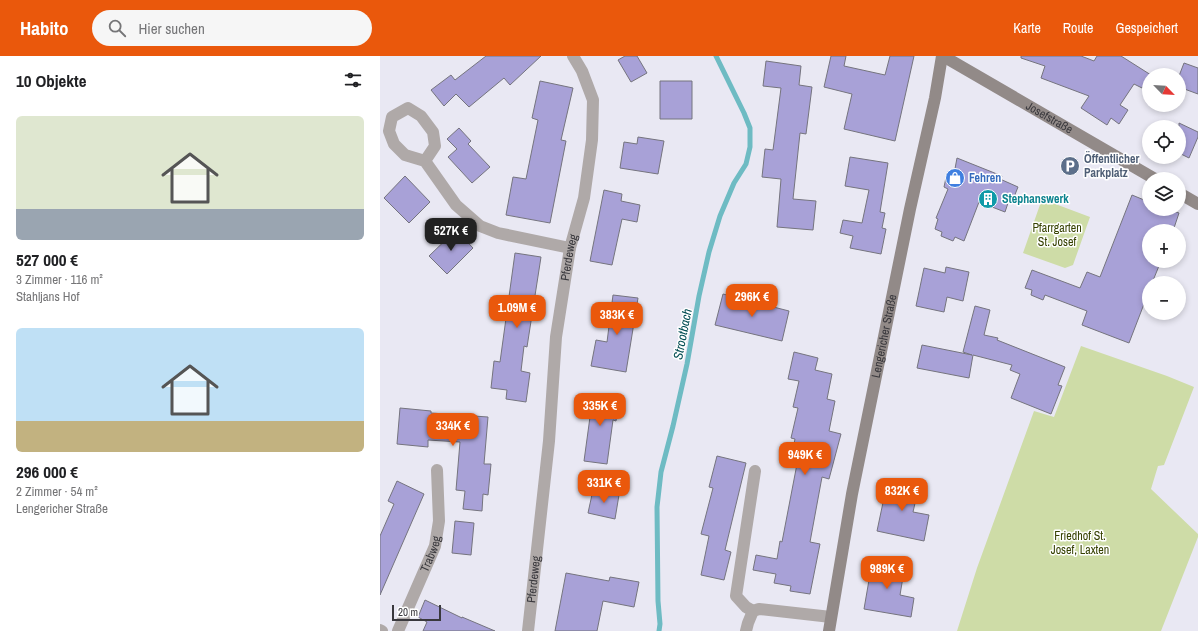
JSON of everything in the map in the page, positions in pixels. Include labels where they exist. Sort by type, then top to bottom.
[{"type":"main road","name":"Josefstraße","points":[[943,56],[1143,172]]},
{"type":"main road","name":"Lengericher Straße","points":[[830,631],[831,616],[852,494],[943,56]]},
{"type":"main road","points":[[1186,197],[1198,204]]},
{"type":"street","name":"Pferdeweg","points":[[528,631],[549,440],[556,337],[570,248],[584,198],[592,140],[593,100],[582,71],[573,56]]},
{"type":"street","points":[[424,161],[456,205],[480,226],[498,234],[570,248]]},
{"type":"street","name":"Trabweg","points":[[398,631],[434,546],[439,521],[437,470]]},
{"type":"street","points":[[755,471],[736,596],[746,608],[753,610],[759,609],[831,616]]},
{"type":"street","points":[[746,631],[753,610]]},
{"type":"green space","name":"Pfarrgarten St. Josef","points":[[1042,199],[1090,217],[1073,265],[1065,268],[1023,253]]},
{"type":"green space","name":"Friedhof St. Josef, Laxten","points":[[1081,346],[1194,387],[1164,465],[1158,466],[1151,489],[1198,534],[1161,631],[957,631],[977,568],[1034,411],[1054,417]]},
{"type":"building","points":[[486,56],[541,56],[510,85],[504,78],[469,107],[456,94],[444,106],[431,90],[451,75],[455,80]]},
{"type":"building","points":[[625,56],[637,56],[647,73],[631,82],[618,60]]},
{"type":"building","points":[[831,56],[846,56],[844,66],[885,75],[890,56],[914,56],[895,141],[844,129],[852,94],[824,87]]},
{"type":"building","points":[[1021,56],[1081,56],[1094,61],[1097,56],[1121,56],[1142,69],[1142,88],[1134,84],[1120,105],[1128,110],[1119,124],[1111,118],[1107,125],[1081,108],[1089,96],[1041,78],[1045,66],[1021,58]]},
{"type":"building","points":[[766,61],[801,66],[799,85],[812,87],[806,134],[800,133],[793,199],[816,201],[813,230],[777,227],[781,179],[762,177],[765,149],[773,150],[781,88],[763,86]]},
{"type":"building","points":[[1184,63],[1198,68],[1198,94],[1186,90],[1186,68],[1182,68]]},
{"type":"building","points":[[540,81],[573,88],[561,140],[566,141],[550,223],[506,215],[513,177],[526,179],[538,120],[532,118]]},
{"type":"building","points":[[660,81],[692,81],[692,119],[660,119]]},
{"type":"building","points":[[1186,126],[1198,132],[1198,137],[1189,158],[1186,156]]},
{"type":"building","points":[[459,128],[471,141],[468,144],[490,167],[472,183],[448,157],[457,149],[447,139]]},
{"type":"building","points":[[638,137],[664,141],[658,174],[620,168],[624,142],[637,144]]},
{"type":"building","points":[[850,157],[888,163],[880,212],[885,213],[882,228],[886,229],[881,254],[850,248],[853,236],[840,233],[843,220],[862,223],[869,190],[845,186]]},
{"type":"building","name":"Stephanswerk","points":[[957,158],[1002,176],[1000,179],[1018,187],[1012,202],[1009,200],[1005,212],[979,202],[964,241],[955,237],[953,241],[941,236],[942,232],[935,229],[938,219],[936,218],[948,189],[944,187],[947,173],[954,174]]},
{"type":"building","points":[[405,176],[430,202],[409,223],[384,198]]},
{"type":"building","points":[[604,190],[622,194],[621,201],[640,205],[637,222],[622,219],[612,265],[590,261]]},
{"type":"building","points":[[1132,195],[1142,199],[1142,216],[1178,216],[1175,224],[1142,224],[1142,268],[1158,268],[1155,276],[1142,276],[1142,309],[1129,343],[1082,325],[1087,311],[1045,295],[1043,300],[1031,295],[1032,290],[1025,288],[1032,270],[1080,288],[1087,272],[1100,277]]},
{"type":"building","points":[[456,230],[473,248],[447,274],[429,256]]},
{"type":"building","points":[[515,253],[541,257],[527,347],[524,346],[521,371],[530,373],[526,402],[506,399],[507,390],[491,388],[494,361],[500,362]]},
{"type":"building","points":[[946,267],[969,272],[963,301],[947,297],[944,312],[916,306],[924,268],[945,273]]},
{"type":"building","points":[[723,294],[789,311],[782,341],[715,325]]},
{"type":"building","points":[[613,295],[638,298],[626,372],[591,366],[596,340],[607,342]]},
{"type":"building","points":[[975,306],[990,310],[984,335],[998,338],[997,340],[1065,367],[1058,385],[1062,386],[1051,414],[1011,398],[1020,374],[1010,370],[1012,365],[973,355],[969,378],[917,368],[922,345],[972,355],[963,352]]},
{"type":"building","points":[[794,352],[818,358],[815,370],[832,374],[827,399],[835,401],[829,431],[841,434],[829,479],[822,477],[810,542],[820,544],[810,594],[790,591],[791,586],[774,583],[776,574],[753,570],[756,555],[777,559],[780,541],[782,542],[797,464],[790,462],[795,439],[791,438],[798,408],[793,407],[799,381],[788,379]]},
{"type":"building","points":[[588,394],[619,399],[616,421],[613,420],[607,464],[584,461],[590,417],[585,417]]},
{"type":"building","points":[[400,408],[431,411],[431,413],[488,417],[484,464],[491,464],[488,495],[483,494],[482,511],[463,509],[465,491],[456,490],[460,442],[428,440],[428,447],[397,444]]},
{"type":"building","points":[[717,456],[746,463],[725,550],[731,552],[724,580],[701,575],[709,536],[701,534],[713,488],[709,487]]},
{"type":"building","points":[[888,479],[919,486],[913,512],[929,515],[924,541],[877,531]]},
{"type":"building","points":[[397,481],[424,494],[380,595],[380,536],[394,504],[388,501]]},
{"type":"building","points":[[593,490],[619,495],[615,519],[588,513]]},
{"type":"building","points":[[455,521],[474,523],[471,555],[452,553]]},
{"type":"building","points":[[873,557],[890,560],[888,569],[904,571],[900,595],[914,598],[911,617],[864,609]]},
{"type":"building","points":[[566,573],[609,581],[610,577],[639,582],[634,607],[603,601],[597,631],[555,631]]},
{"type":"building","points":[[425,600],[462,618],[495,631],[423,631],[427,622],[418,617]]},
{"type":"waterway","name":"Strootbach","points":[[659,631],[657,507],[661,472],[687,364],[699,296],[709,252],[720,216],[734,183],[746,164],[750,147],[750,128],[716,56]]},
{"type":"place","name":"Öffentlicher Parkplatz","points":[[1070,166]]},
{"type":"place","name":"Fehren","points":[[955,178]]},
{"type":"place","name":"Stephanswerk","points":[[988,199]]}]
